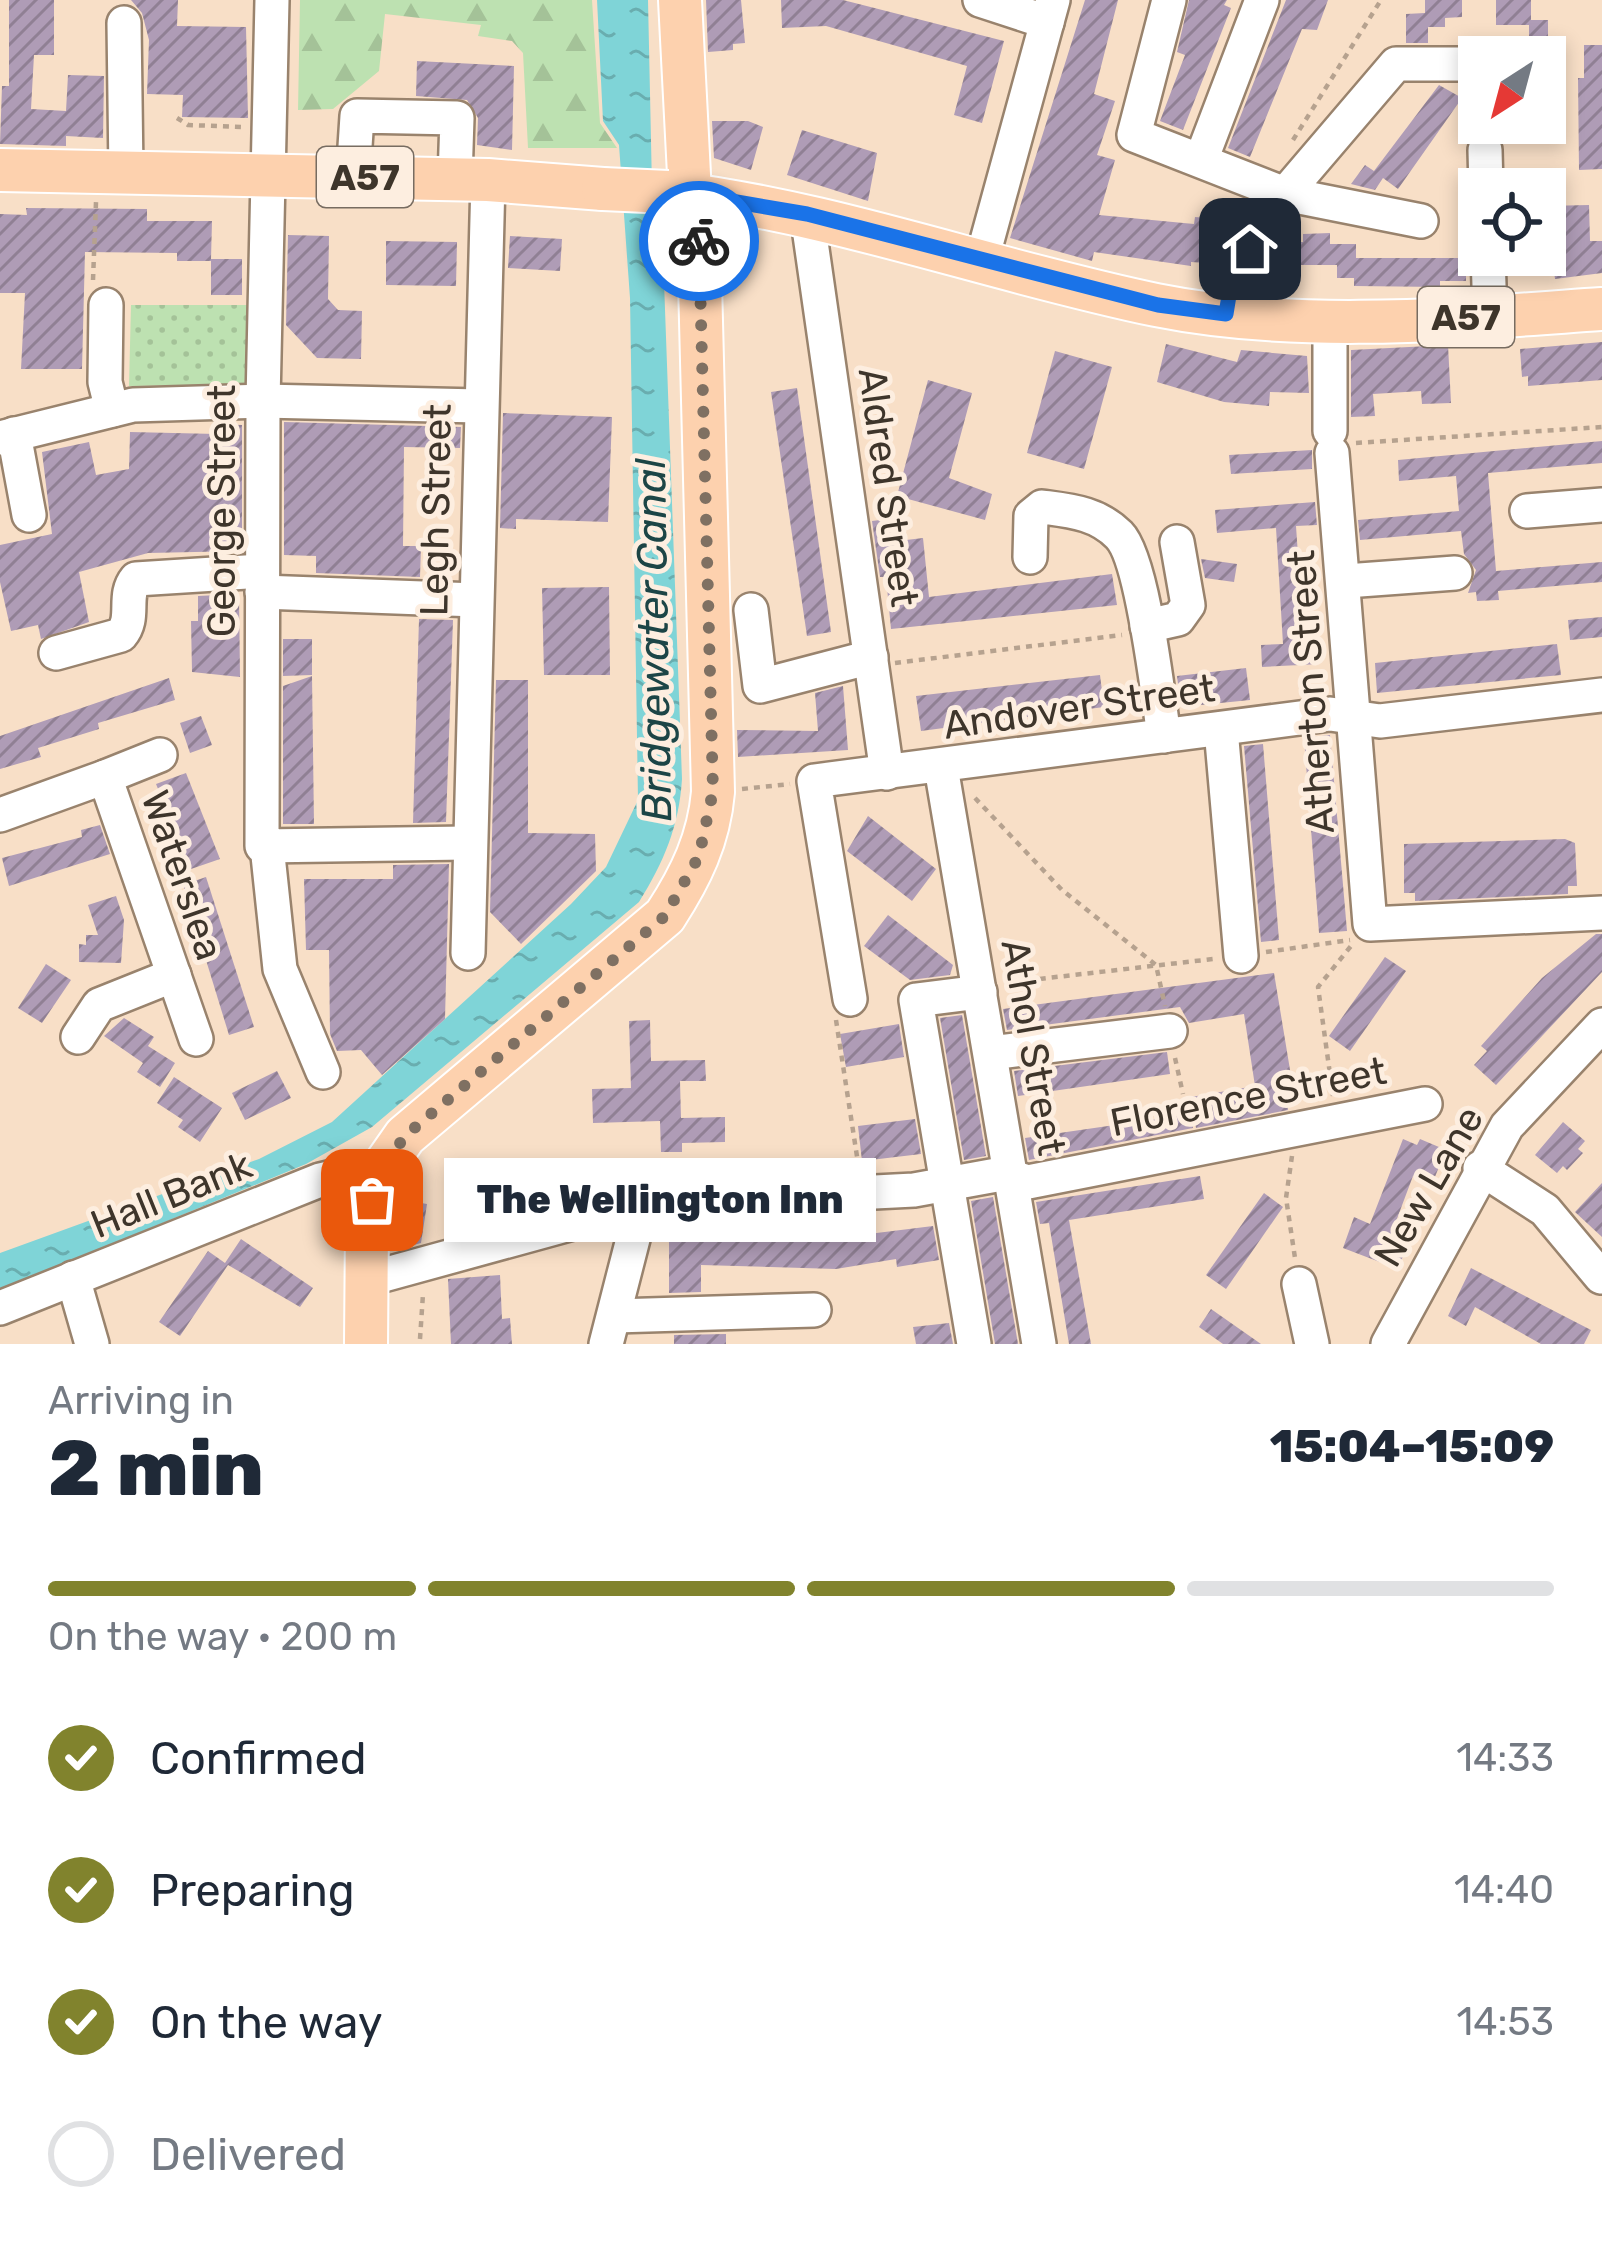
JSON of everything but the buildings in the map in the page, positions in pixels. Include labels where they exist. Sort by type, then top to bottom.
[{"type":"main road","points":[[366,1344],[365,1280],[377,1176],[405,1136],[665,916],[699,856],[713,791],[699,243],[679,193],[680,0]]},
{"type":"main road","name":"A57","points":[[0,170],[471,180],[679,193],[807,214],[1158,305],[1226,314],[1490,316],[1602,309]]},
{"type":"street","name":"George Street","points":[[272,0],[263,401],[264,846],[280,969],[323,1072]]},
{"type":"street","points":[[980,0],[1050,11],[982,259]]},
{"type":"street","points":[[1168,0],[1133,135],[1275,190],[1421,221]]},
{"type":"street","points":[[1201,160],[1262,0]]},
{"type":"street","points":[[111,175],[124,23]]},
{"type":"street","points":[[1226,314],[1232,277],[1275,190],[1396,64],[1458,64]]},
{"type":"street","name":"Legh Street","points":[[353,177],[357,116],[457,118],[471,180],[478,406],[466,843],[473,871],[468,953]]},
{"type":"street","points":[[1485,150],[1485,168]]},
{"type":"street","name":"Aldred Street","points":[[807,214],[887,773]]},
{"type":"street","points":[[1489,276],[1490,316]]},
{"type":"street","points":[[102,412],[106,305]]},
{"type":"street","name":"Atherton Street","points":[[1330,318],[1370,924],[1602,913]]},
{"type":"street","points":[[29,514],[7,436],[102,412],[263,401],[478,406]]},
{"type":"street","points":[[1549,516],[1602,505]]},
{"type":"street","points":[[1030,557],[1031,516],[1042,507],[1092,514],[1123,538],[1146,623],[1164,736]]},
{"type":"street","points":[[1146,623],[1178,619],[1188,605],[1178,542]]},
{"type":"street","points":[[1346,581],[1455,573]]},
{"type":"street","points":[[56,652],[121,635],[130,620],[130,586],[136,579],[262,581],[476,600]]},
{"type":"street","points":[[752,610],[760,686],[871,662]]},
{"type":"street","name":"Andover Street","points":[[814,781],[887,773],[943,777],[1164,736],[1330,715],[1380,721],[1602,694]]},
{"type":"street","points":[[1221,729],[1241,956]]},
{"type":"street","points":[[105,777],[160,755]]},
{"type":"street","name":"Waterslea","points":[[0,815],[105,777],[196,1039]]},
{"type":"street","name":"Athol Street","points":[[943,777],[1039,1344]]},
{"type":"street","points":[[814,781],[850,999]]},
{"type":"street","points":[[264,846],[466,843]]},
{"type":"street","points":[[78,1037],[99,1005],[174,975]]},
{"type":"street","points":[[974,1344],[916,1000],[980,989]]},
{"type":"street","name":"New Lane","points":[[1388,1344],[1507,1126],[1602,1025]]},
{"type":"street","points":[[991,1053],[1170,1030]]},
{"type":"street","name":"Florence Street","points":[[365,1280],[642,1204],[862,1193],[1002,1174],[1015,1181],[1425,1104]]},
{"type":"street","points":[[1480,1168],[1545,1210],[1601,1277]]},
{"type":"street","name":"Hall Bank","points":[[0,1308],[320,1180],[354,1172],[377,1176]]},
{"type":"street","points":[[642,1204],[611,1330],[792,1322]]},
{"type":"street","points":[[73,1278],[92,1344]]},
{"type":"street","points":[[1299,1284],[1312,1344]]},
{"type":"path","points":[[1275,190],[1381,0]]},
{"type":"path","points":[[177,118],[188,125],[272,128]]},
{"type":"path","points":[[106,305],[92,302],[111,175]]},
{"type":"path","points":[[1339,442],[1602,427]]},
{"type":"path","points":[[871,662],[1146,623]]},
{"type":"path","points":[[943,777],[975,798],[1062,890],[1156,965],[1183,1094]]},
{"type":"path","points":[[713,791],[814,781]]},
{"type":"path","points":[[980,989],[1357,939],[1318,987],[1336,1119]]},
{"type":"path","points":[[850,999],[853,1010],[834,1012],[862,1193]]},
{"type":"path","points":[[1292,1156],[1286,1198],[1299,1284]]},
{"type":"path","points":[[420,1339],[424,1264]]},
{"type":"green space","points":[[300,0],[592,0],[600,123],[617,148],[528,148],[523,53],[512,41],[478,36],[481,25],[385,14],[379,71],[333,109],[298,110]]},
{"type":"green space","points":[[131,305],[251,305],[246,385],[129,386]]},
{"type":"water","name":"Bridgewater Canal","points":[[597,0],[648,0],[653,234],[663,254],[682,779],[678,812],[663,858],[639,902],[372,1127],[306,1164],[0,1290],[0,1253],[259,1159],[332,1122],[571,904],[606,867],[638,800],[630,298],[619,145],[603,121]]},
{"type":"way so far","points":[[372,1200],[377,1176],[405,1136],[665,916],[699,856],[713,791],[699,241]]},
{"type":"place","name":"The Wellington Inn","points":[[372,1200]]},
{"type":"route","points":[[699,241],[690,194],[807,214],[1158,305],[1226,314],[1232,277],[1250,249]]}]
